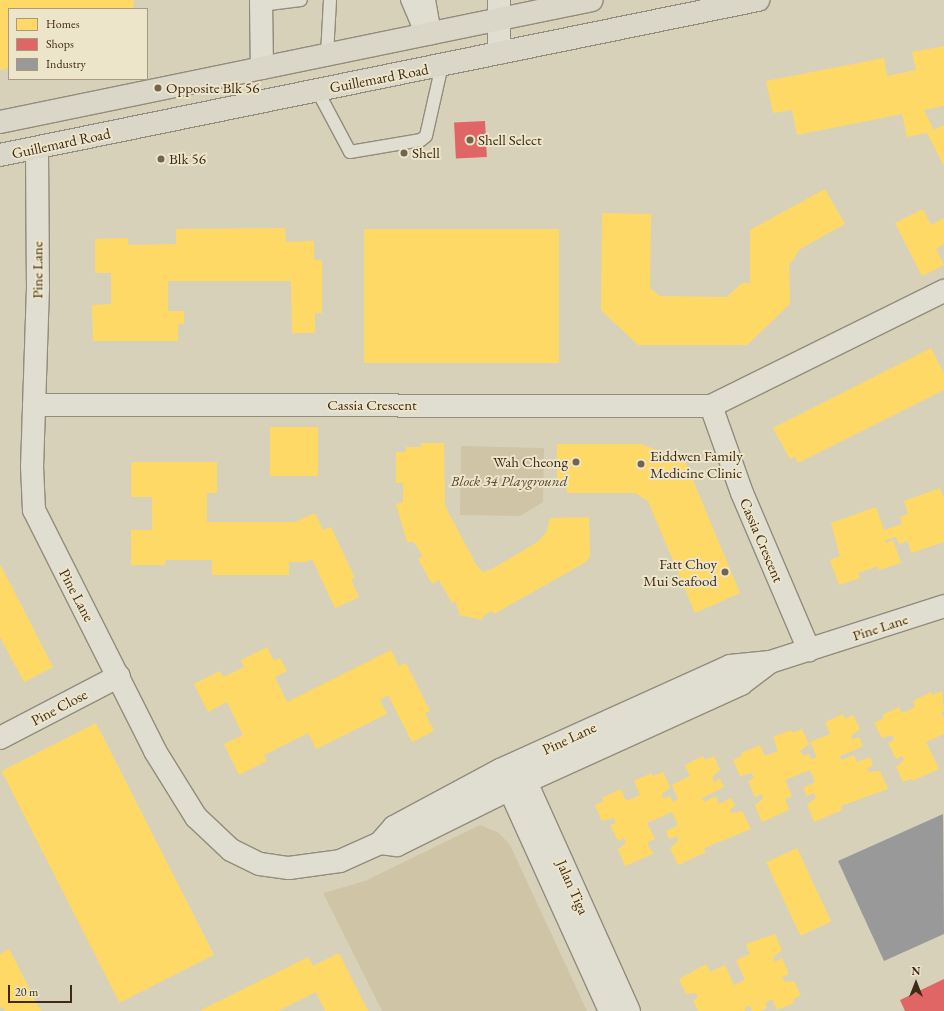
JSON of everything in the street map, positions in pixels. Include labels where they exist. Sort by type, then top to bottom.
[{"type":"main road","points":[[0,122],[424,34],[499,10],[592,0]]},
{"type":"main road","name":"Guillemard Road","points":[[0,156],[758,0]]},
{"type":"street","points":[[424,0],[424,34]]},
{"type":"street","points":[[261,2],[262,68]]},
{"type":"street","points":[[499,10],[499,53]]},
{"type":"street","name":"Pine Lane","points":[[36,148],[38,287],[34,405],[34,510],[119,676],[155,751],[196,817],[231,850],[260,864],[289,868],[340,861],[380,843],[397,845],[512,776],[741,684],[770,662],[944,606]]},
{"type":"street","name":"Cassia Crescent","points":[[34,405],[711,406],[944,291]]},
{"type":"street","name":"Cassia Crescent","points":[[711,406],[742,493],[809,650]]},
{"type":"street","name":"Pine Close","points":[[0,738],[119,676]]},
{"type":"street","name":"Jalan Tiga","points":[[512,776],[531,793],[597,962],[610,1011]]},
{"type":"street","name":"Jalan Tiga","points":[[597,962],[629,1011]]},
{"type":"lane","points":[[261,2],[301,0]]},
{"type":"lane","points":[[327,54],[330,0]]},
{"type":"lane","points":[[407,0],[417,23],[424,34]]},
{"type":"lane","points":[[316,90],[350,152],[422,140],[426,136],[442,65]]},
{"type":"green space","name":"Block 34 Playground","points":[[461,446],[544,448],[543,502],[520,516],[460,515]]},
{"type":"green space","points":[[480,825],[499,833],[510,845],[587,1011],[382,1011],[323,893],[365,881]]},
{"type":"building: Homes","points":[[0,0],[133,0],[134,8],[8,8],[8,68],[0,70]]},
{"type":"building: Homes","points":[[944,46],[944,106],[924,110],[934,130],[944,125],[944,166],[927,133],[907,137],[902,114],[797,135],[792,110],[773,113],[766,81],[884,58],[887,76],[916,70],[912,52]]},
{"type":"building: Homes","points":[[825,189],[845,224],[800,249],[789,266],[790,304],[747,345],[638,345],[601,310],[602,213],[651,214],[650,288],[660,296],[727,297],[742,283],[750,283],[750,230]]},
{"type":"building: Homes","points":[[923,209],[931,225],[944,218],[944,244],[936,249],[944,265],[922,276],[895,223]]},
{"type":"building: Homes","points":[[285,228],[286,242],[314,241],[314,260],[322,260],[322,313],[315,313],[315,333],[292,333],[291,281],[168,281],[168,311],[184,311],[184,324],[178,324],[178,341],[93,341],[92,305],[111,304],[111,273],[95,273],[95,239],[128,238],[128,245],[176,244],[176,229]]},
{"type":"building: Homes","points":[[364,229],[559,229],[559,363],[364,363]]},
{"type":"building: Homes","points":[[931,348],[944,373],[944,390],[798,463],[795,456],[790,459],[773,428]]},
{"type":"building: Homes","points":[[270,427],[318,427],[318,476],[270,476]]},
{"type":"building: Homes","points":[[421,443],[444,443],[445,506],[477,566],[483,572],[492,569],[536,543],[546,533],[550,518],[589,517],[590,556],[586,562],[494,614],[492,611],[483,616],[482,620],[460,615],[455,601],[452,603],[439,580],[432,584],[418,559],[423,557],[414,542],[407,542],[396,504],[403,502],[403,483],[396,483],[396,452],[406,452],[406,447],[421,447]]},
{"type":"building: Homes","points":[[557,444],[641,444],[685,461],[740,593],[695,613],[648,501],[635,493],[567,493],[566,483],[557,483]]},
{"type":"building: Homes","points":[[131,462],[217,462],[217,493],[207,493],[207,522],[295,522],[315,513],[323,530],[331,527],[355,578],[351,579],[359,597],[335,608],[312,559],[306,562],[289,562],[289,575],[212,575],[212,560],[165,560],[165,565],[131,565],[131,530],[152,530],[152,497],[131,497]]},
{"type":"building: Homes","points":[[940,488],[944,499],[944,542],[911,553],[908,541],[899,544],[896,537],[885,540],[886,543],[893,540],[901,563],[879,570],[878,566],[858,573],[860,578],[839,585],[830,560],[840,556],[831,523],[876,507],[884,530],[902,524],[900,517],[908,514],[904,501]]},
{"type":"building: Homes","points":[[0,564],[53,667],[24,682],[0,637]]},
{"type":"building: Homes","points":[[267,647],[274,661],[280,658],[287,671],[275,677],[287,702],[391,650],[399,666],[406,663],[430,711],[425,713],[434,731],[412,742],[388,695],[380,700],[387,714],[316,749],[308,733],[264,755],[267,761],[239,775],[224,744],[243,735],[227,702],[208,712],[194,684],[220,671],[223,677],[244,667],[241,660]]},
{"type":"building: Homes","points":[[942,691],[944,711],[941,713],[944,718],[944,734],[926,742],[939,769],[912,781],[911,779],[903,782],[896,767],[904,760],[902,756],[896,759],[888,743],[894,740],[892,735],[882,738],[874,723],[884,718],[882,715],[899,707],[902,713],[915,707],[913,701],[931,692],[932,695]]},
{"type":"building: Homes","points":[[843,714],[845,719],[853,715],[860,729],[851,736],[853,740],[859,737],[863,746],[840,756],[842,760],[854,755],[857,762],[870,757],[873,766],[867,768],[869,772],[880,771],[888,789],[841,806],[842,810],[814,822],[807,805],[816,798],[814,793],[807,796],[803,788],[815,782],[810,770],[785,780],[792,796],[785,799],[789,810],[762,822],[755,805],[763,799],[762,794],[755,797],[748,781],[754,778],[752,773],[740,776],[733,760],[742,756],[741,753],[760,745],[765,756],[778,751],[773,737],[791,730],[792,733],[802,729],[809,744],[800,751],[803,756],[809,754],[811,759],[817,757],[810,742],[830,734],[825,722]]},
{"type":"building: Homes","points":[[96,723],[214,955],[120,1003],[2,771]]},
{"type":"building: Homes","points":[[703,756],[705,760],[714,756],[720,770],[712,777],[714,782],[720,779],[724,787],[702,798],[704,802],[716,796],[719,804],[731,798],[735,806],[730,809],[731,813],[742,811],[751,829],[704,848],[706,852],[678,865],[670,848],[679,840],[677,836],[669,839],[666,831],[678,825],[672,812],[647,823],[655,839],[647,842],[653,854],[625,866],[618,849],[626,843],[624,838],[618,841],[610,825],[616,823],[614,818],[602,821],[595,805],[604,801],[602,798],[621,789],[626,801],[640,795],[634,781],[652,773],[653,776],[663,772],[670,787],[662,794],[664,799],[670,796],[673,802],[678,799],[672,785],[690,776],[685,765]]},
{"type":"building: Homes","points":[[797,848],[831,921],[800,936],[766,862]]},
{"type":"building: Homes","points":[[775,934],[782,950],[773,957],[775,962],[782,958],[789,974],[782,977],[785,982],[794,981],[801,995],[793,999],[794,1003],[777,1010],[772,999],[765,1003],[767,1008],[761,1011],[752,1011],[750,1005],[744,1008],[746,1011],[698,1011],[693,1000],[698,998],[696,993],[686,994],[679,979],[706,964],[710,972],[725,965],[734,985],[745,980],[736,960],[750,954],[746,944]]},
{"type":"building: Homes","points":[[9,949],[41,1011],[5,1011],[3,1007],[0,1008],[0,954]]},
{"type":"building: Homes","points":[[339,953],[368,1011],[325,1011],[316,992],[278,1011],[199,1011],[308,957],[313,966]]},
{"type":"building: Shops","name":"Shell Select","points":[[485,121],[487,157],[456,159],[454,123]]},
{"type":"building: Shops","points":[[944,979],[944,1011],[905,1011],[900,1000]]},
{"type":"building: Industry","points":[[943,814],[944,934],[884,961],[838,861]]},
{"type":"place","name":"Opposite Blk 56","points":[[158,88]]},
{"type":"place","name":"Shell Select","points":[[470,140]]},
{"type":"place","name":"Shell","points":[[404,153]]},
{"type":"place","name":"Blk 56","points":[[161,159]]},
{"type":"place","name":"Wah Cheong","points":[[576,462]]},
{"type":"place","name":"Eiddwen Family Medicine Clinic","points":[[641,464]]},
{"type":"place","name":"Fatt Choy Mui Seafood","points":[[725,572]]}]
